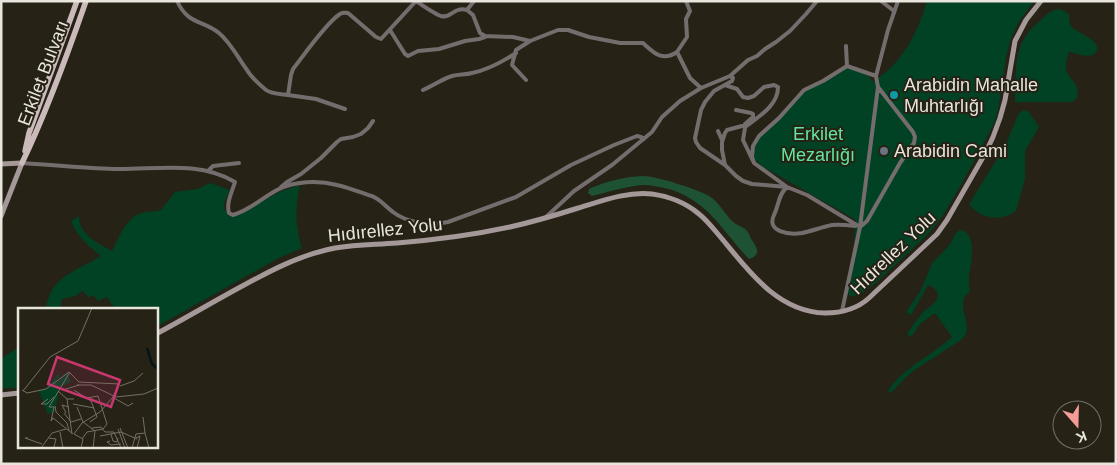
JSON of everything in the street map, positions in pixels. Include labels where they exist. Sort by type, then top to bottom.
[{"type":"main road","name":"Erkilet Bulvarı","points":[[22,163],[29,133],[77,1]]},
{"type":"main road","name":"Erkilet Bulvarı","points":[[22,163],[35,135],[86,1]]},
{"type":"street","points":[[177,1],[188,17],[221,34],[248,72],[268,92],[316,99],[345,109]]},
{"type":"street","points":[[288,95],[291,72],[326,28],[340,14],[348,13],[378,39],[382,38],[416,1],[441,16],[449,15],[459,9],[468,10],[483,36],[513,37],[530,40]]},
{"type":"street","points":[[468,10],[474,1]]},
{"type":"street","points":[[526,80],[512,65],[516,50],[530,40],[558,30],[568,30],[610,42],[643,43],[661,56],[669,56],[677,52],[687,35],[686,19],[690,11],[686,1]]},
{"type":"street","points":[[544,218],[574,191],[612,165],[652,132],[670,109],[687,96],[715,81],[730,76],[748,60],[757,56],[790,31],[816,1]]},
{"type":"street","points":[[881,1],[894,11]]},
{"type":"street","points":[[842,311],[860,227],[878,87],[876,76],[885,38],[898,1]]},
{"type":"street","name":"Hıdrellez Yolu","points":[[544,218],[609,199],[626,196],[645,194],[666,197],[688,206],[704,218],[752,275],[781,299],[800,308],[812,311],[829,313],[853,308],[866,302],[933,239],[944,225],[993,137],[1005,100],[1015,41],[1026,20],[1041,1]]},
{"type":"street","points":[[390,30],[408,56],[418,51],[435,50],[487,36]]},
{"type":"street","points":[[846,46],[847,66]]},
{"type":"street","points":[[677,52],[690,78],[701,88]]},
{"type":"street","points":[[423,90],[447,78],[486,69],[516,53]]},
{"type":"street","points":[[847,66],[876,76]]},
{"type":"street","points":[[753,161],[753,146],[759,136],[779,118],[804,90],[847,66]]},
{"type":"street","points":[[730,76],[733,78],[732,81],[714,91],[701,110],[695,138],[700,148],[748,183],[787,188],[808,195],[860,227]]},
{"type":"street","points":[[725,85],[736,89],[743,97],[748,98],[754,96],[764,87],[774,85],[778,87],[771,107],[744,127],[727,130],[722,142],[725,165]]},
{"type":"street","points":[[860,227],[867,221],[915,140],[912,130],[878,87]]},
{"type":"street","points":[[736,110],[751,113],[753,117],[744,127],[743,140],[753,161],[787,188]]},
{"type":"street","points":[[3,163],[111,169],[181,167],[208,171],[220,174],[235,182],[228,203],[228,210],[232,215],[247,210],[301,174],[337,142],[344,138],[361,134],[374,122]]},
{"type":"street","points":[[718,131],[722,142]]},
{"type":"street","points":[[278,189],[301,183],[338,185],[377,198],[390,210],[402,217],[426,223],[443,223],[516,197],[571,165],[614,145],[637,136],[644,138]]},
{"type":"street","points":[[1,216],[22,163]]},
{"type":"street","points":[[208,171],[213,166],[239,163]]},
{"type":"street","points":[[787,188],[780,196],[772,219],[773,225],[777,230],[798,233],[835,225],[860,227]]},
{"type":"street","name":"Hıdırellez Yolu","points":[[158,333],[277,268],[314,253],[345,246],[409,242],[466,235],[544,218]]},
{"type":"street","points":[[1,395],[18,393]]},
{"type":"green space","name":"Erkilet Mezarlığı","points":[[927,1],[1034,1],[1018,23],[1010,41],[994,124],[942,217],[929,233],[876,283],[852,297],[848,292],[852,271],[856,220],[760,165],[752,156],[753,142],[801,92],[848,67],[869,76],[872,82],[883,75],[907,47]]},
{"type":"green space","points":[[1059,9],[1069,14],[1071,26],[1093,41],[1097,48],[1096,52],[1091,56],[1069,52],[1066,70],[1078,90],[1077,98],[1072,102],[1015,102],[1016,66],[1023,40],[1030,30],[1046,16]]},
{"type":"green space","points":[[1024,110],[1029,112],[1039,127],[1025,151],[1025,179],[1016,211],[1004,217],[985,216],[969,204],[1005,146],[1019,113]]},
{"type":"green space","points":[[643,176],[676,183],[713,198],[735,224],[747,231],[757,250],[756,255],[749,259],[706,210],[696,202],[672,190],[657,186],[641,185],[592,196],[588,193],[589,189],[609,182],[622,178]]},
{"type":"green space","points":[[210,183],[230,190],[224,206],[226,212],[229,214],[239,214],[279,192],[300,185],[296,217],[302,248],[277,259],[158,326],[158,308],[114,308],[107,297],[98,301],[93,295],[89,298],[83,291],[75,296],[62,299],[60,308],[46,308],[53,289],[59,282],[101,256],[80,237],[71,221],[79,216],[82,228],[90,238],[112,251],[124,227],[138,214],[161,210],[175,192],[197,189]]},
{"type":"green space","points":[[960,230],[966,232],[970,237],[972,251],[969,278],[970,291],[963,303],[967,328],[965,334],[961,340],[913,371],[891,393],[888,391],[902,375],[952,337],[935,313],[920,324],[911,337],[907,334],[924,311],[934,303],[938,295],[930,286],[928,285],[911,315],[906,312],[921,290],[932,263]]},
{"type":"green space","points":[[18,348],[18,388],[1,388],[1,359]]},
{"type":"place","name":"Arabidin Mahalle Muhtarlığı","points":[[894,95]]},
{"type":"place","name":"Arabidin Cami","points":[[884,151]]}]
